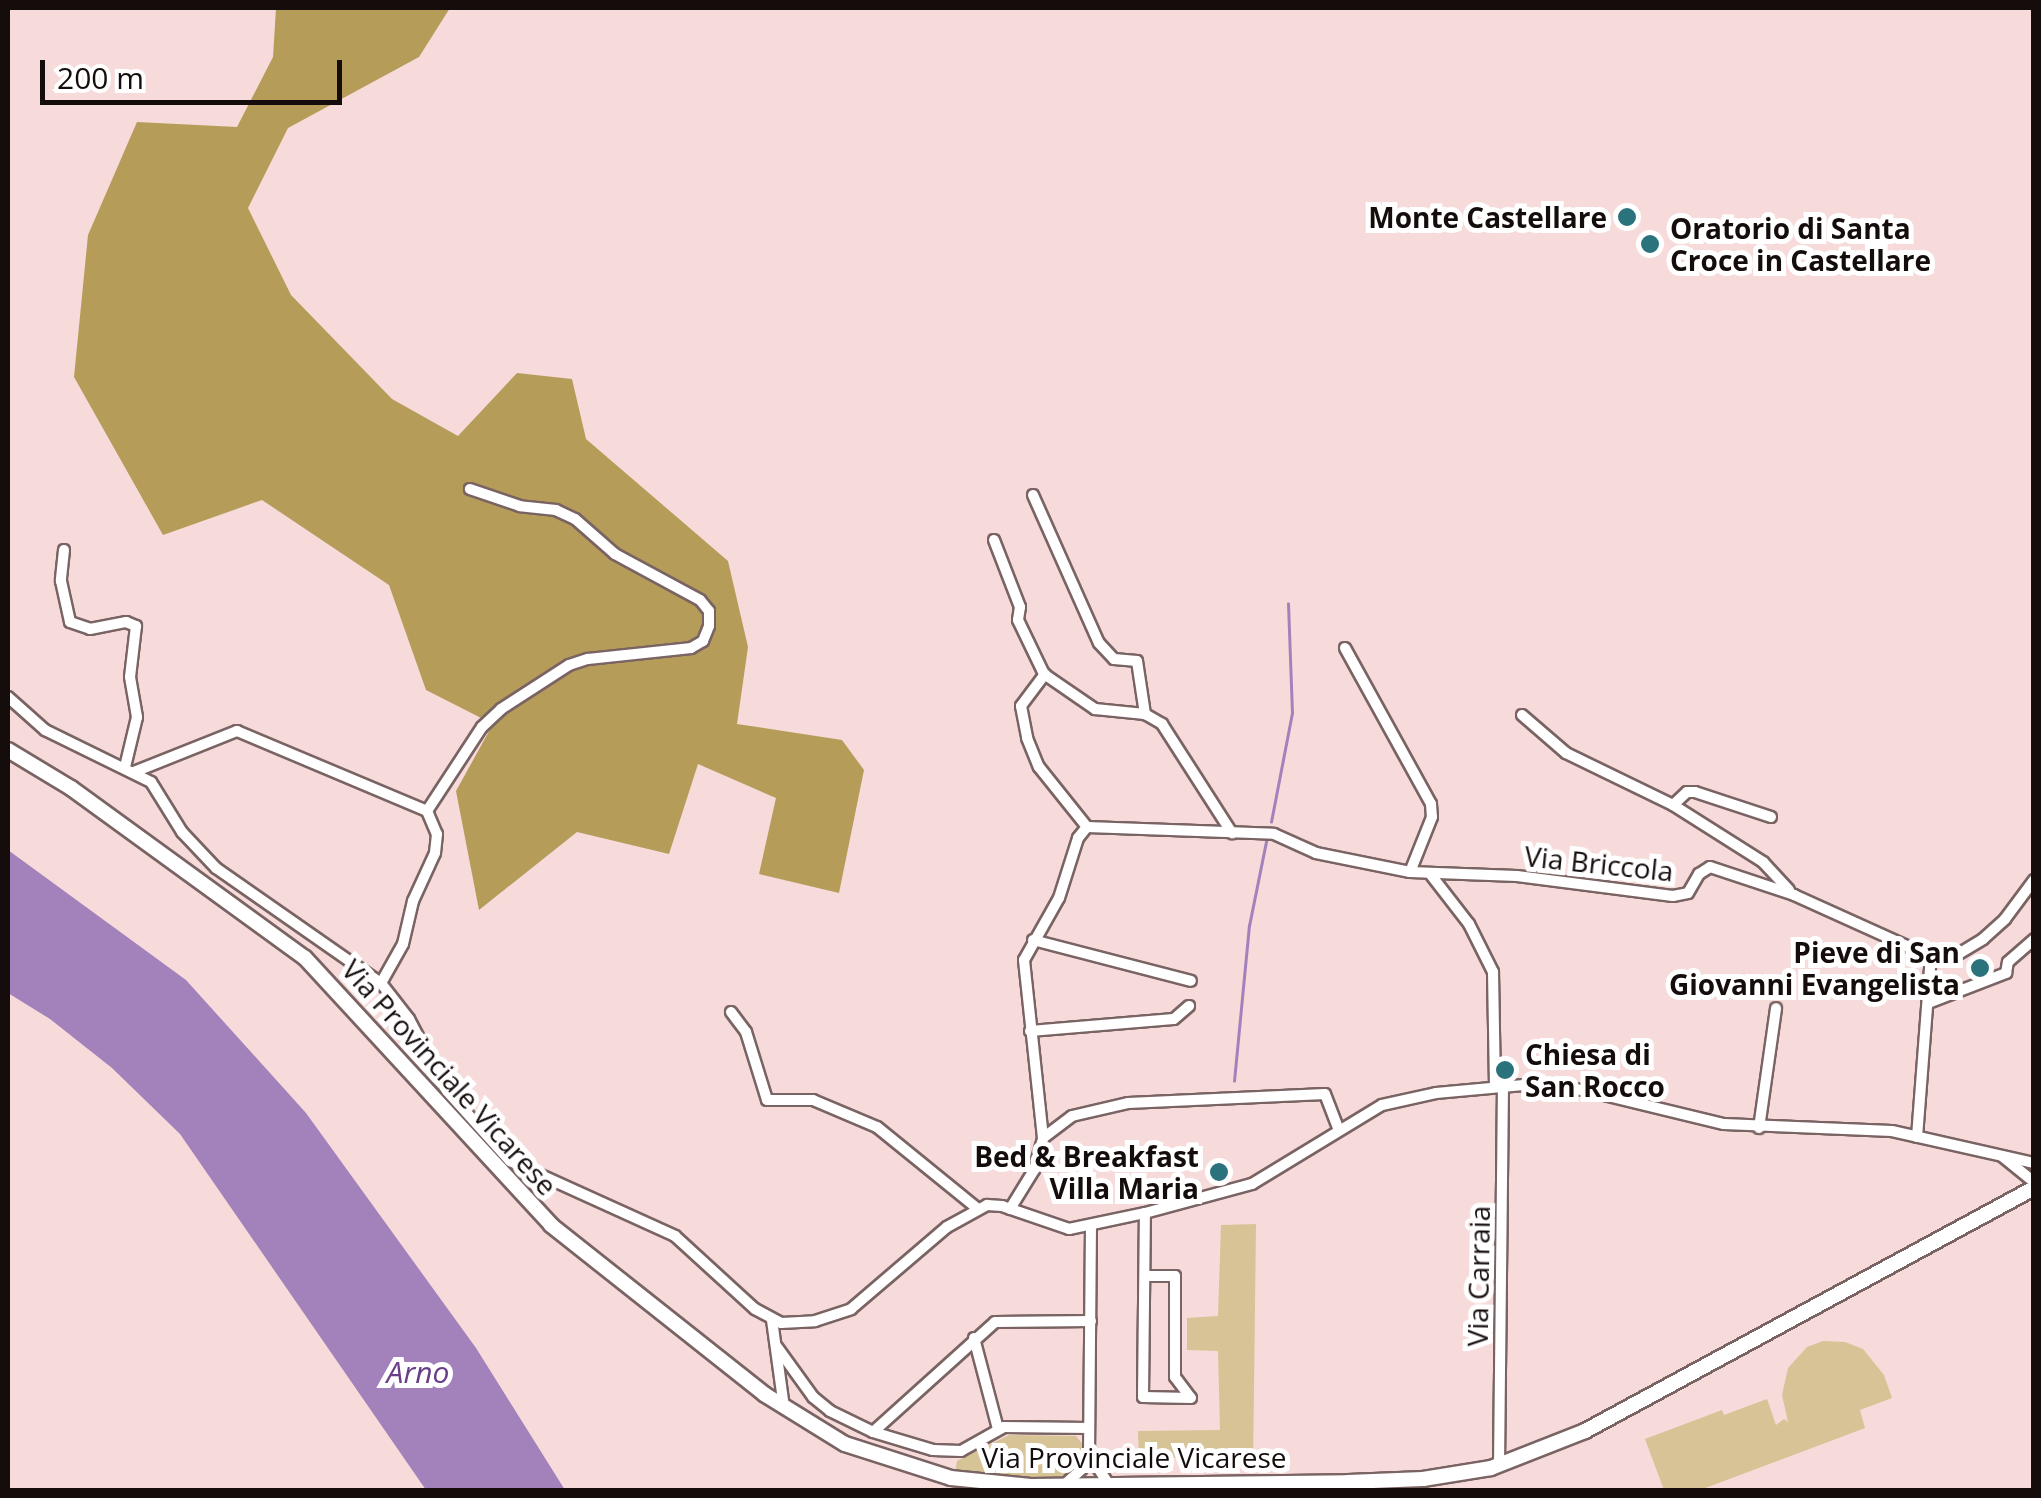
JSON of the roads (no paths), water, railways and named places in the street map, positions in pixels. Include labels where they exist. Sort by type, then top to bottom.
[{"type":"main road","name":"Via Provinciale Vicarese","points":[[8,750],[71,788],[305,958],[551,1225],[784,1409],[844,1444],[915,1469],[990,1484],[1063,1486],[1400,1480],[1499,1466],[1585,1431],[2034,1185]]},
{"type":"street","points":[[427,811],[482,727],[502,709],[568,666],[588,659],[691,648],[703,641],[709,626],[709,611],[700,600],[615,554],[575,519],[556,510],[520,506],[470,489]]},
{"type":"street","points":[[1034,495],[1099,643],[1114,659],[1136,661],[1145,714]]},
{"type":"street","points":[[994,540],[1020,607],[1018,620],[1045,674],[1096,709],[1145,714],[1169,732],[1232,833]]},
{"type":"street","points":[[64,550],[62,581],[70,622],[90,629],[130,622],[136,626],[130,677],[137,717],[129,770]]},
{"type":"street","points":[[1345,648],[1431,804],[1432,817],[1410,872]]},
{"type":"street","points":[[1010,1209],[1034,1170],[1043,1138],[1023,968],[1033,940],[1055,906],[1078,838],[1087,827],[1039,768],[1027,738],[1021,706],[1045,674]]},
{"type":"street","points":[[8,696],[44,730],[156,787],[182,832],[216,868],[381,983],[409,1019],[447,1092],[510,1161],[675,1236],[772,1320],[816,1321],[851,1309],[948,1226],[978,1209],[995,1204],[1055,1227],[1091,1225],[1145,1213],[1252,1184],[1339,1130],[1396,1101],[1499,1086],[1583,1090],[1701,1120],[1759,1128],[1879,1130],[2030,1160]]},
{"type":"street","points":[[1522,715],[1566,753],[1673,805],[1763,862],[1794,895]]},
{"type":"street","points":[[129,770],[237,731],[427,811],[437,834],[435,853],[412,900],[404,944],[381,983]]},
{"type":"street","points":[[1673,805],[1687,792],[1696,792],[1772,816]]},
{"type":"street","name":"Via Briccola","points":[[1087,827],[1260,833],[1316,852],[1410,872],[1517,876],[1673,896],[1688,892],[1699,874],[1710,867],[1794,895],[1931,957]]},
{"type":"street","name":"Via Carraia","points":[[1431,875],[1468,924],[1493,972],[1499,1086],[1499,1466]]},
{"type":"street","points":[[1917,1137],[1931,957],[1960,953],[1983,939],[2005,919],[2034,880]]},
{"type":"street","points":[[1928,1003],[2006,973],[2008,962],[2034,939]]},
{"type":"street","points":[[1033,940],[1191,981]]},
{"type":"street","points":[[1030,1031],[1174,1019],[1189,1006]]},
{"type":"street","points":[[1759,1128],[1776,1008]]},
{"type":"street","points":[[730,1012],[746,1032],[767,1100],[813,1100],[876,1126],[978,1209]]},
{"type":"street","points":[[1043,1138],[1072,1116],[1128,1104],[1325,1094],[1339,1130]]},
{"type":"street","points":[[2001,1155],[2034,1185]]},
{"type":"street","points":[[2012,1166],[2017,1197]]},
{"type":"street","points":[[1145,1213],[1143,1397],[1192,1398],[1175,1377],[1176,1276],[1145,1276]]},
{"type":"street","points":[[1063,1486],[1077,1474],[1089,1454],[1091,1225]]},
{"type":"street","points":[[772,1320],[784,1409]]},
{"type":"street","points":[[872,1432],[974,1338],[1002,1320],[1091,1321]]},
{"type":"street","points":[[974,1338],[998,1429]]},
{"type":"street","points":[[776,1347],[820,1403],[872,1432],[954,1453],[998,1429],[1089,1428]]},
{"type":"street","points":[[1089,1454],[1109,1485]]},
{"type":"water","name":"Arno","points":[[8,850],[186,980],[306,1113],[476,1348],[565,1490],[426,1490],[180,1134],[112,1068],[50,1019],[8,993]]},
{"type":"waterway","points":[[1271,822],[1292,713],[1288,604]]},
{"type":"waterway","points":[[1234,1081],[1249,926],[1267,837]]},
{"type":"place","name":"Monte Castellare","points":[[1627,217]]},
{"type":"place","name":"Oratorio di Santa Croce in Castellare","points":[[1650,244]]},
{"type":"place","name":"Pieve di San Giovanni Evangelista","points":[[1980,968]]},
{"type":"place","name":"Chiesa di San Rocco","points":[[1505,1070]]},
{"type":"place","name":"Bed & Breakfast Villa Maria","points":[[1219,1172]]}]
